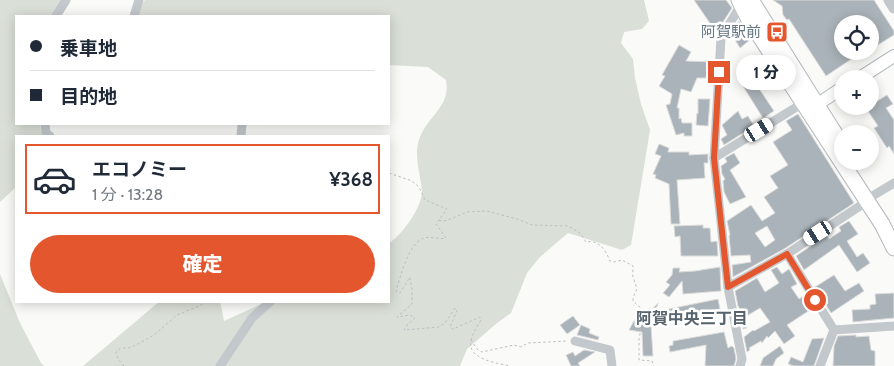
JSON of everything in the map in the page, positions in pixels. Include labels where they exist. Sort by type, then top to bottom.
[{"type":"highway","points":[[744,1],[810,106],[870,198],[894,231]]},
{"type":"highway","points":[[810,106],[834,135]]},
{"type":"highway","points":[[857,170],[894,248]]},
{"type":"main road","points":[[872,70],[894,56]]},
{"type":"main road","points":[[810,106],[834,92]]},
{"type":"street","points":[[57,15],[66,0]]},
{"type":"street","points":[[134,15],[139,0]]},
{"type":"street","points":[[889,0],[894,8]]},
{"type":"street","points":[[740,366],[742,360],[728,287],[714,158],[720,38],[744,1]]},
{"type":"street","points":[[714,158],[810,106]]},
{"type":"street","points":[[728,287],[787,254],[894,183]]},
{"type":"street","points":[[787,254],[834,330]]},
{"type":"street","points":[[220,366],[252,318],[269,303]]},
{"type":"street","points":[[834,330],[894,326]]},
{"type":"street","points":[[820,366],[834,330]]},
{"type":"street","points":[[575,341],[610,350],[612,366]]},
{"type":"path","points":[[390,173],[412,181],[419,187],[425,200],[447,209],[436,224],[446,238],[423,238],[410,252],[402,271],[396,291],[400,293],[410,277],[412,304],[397,317],[412,316],[415,318],[404,330],[438,327],[445,324],[455,308],[457,312],[450,326],[453,330],[480,317],[481,320],[471,339],[471,346],[477,356],[510,366]]},
{"type":"path","points":[[438,220],[448,220],[462,213],[475,211],[500,214],[532,224],[568,226],[580,233],[586,242],[596,243],[606,250],[610,261],[622,260],[633,266],[633,278],[637,286],[633,302],[644,311],[639,338],[639,360],[652,361],[654,366]]},
{"type":"path","points":[[124,366],[118,359],[116,352],[121,348],[130,348],[140,343],[154,335],[177,315],[203,303]]},
{"type":"path","points":[[471,339],[477,349],[482,352],[514,346],[522,347],[528,343],[575,341]]},
{"type":"shaded area","points":[[0,0],[63,0],[55,9],[54,15],[15,15],[15,125],[40,125],[43,135],[15,135],[15,188],[0,202]]},
{"type":"shaded area","points":[[145,0],[644,0],[649,21],[642,29],[624,32],[621,43],[633,59],[641,104],[650,130],[631,245],[622,250],[568,233],[540,257],[527,273],[511,313],[467,349],[460,366],[83,366],[158,303],[220,303],[224,321],[264,303],[390,303],[390,242],[400,234],[411,220],[419,204],[422,190],[417,156],[418,143],[424,129],[442,104],[447,89],[446,80],[428,67],[390,65],[390,15],[135,15]]},
{"type":"shaded area","points":[[0,274],[20,323],[44,366],[0,366]]},
{"type":"building","points":[[694,0],[726,0],[732,8],[721,25],[714,29]]},
{"type":"building","points":[[773,0],[874,0],[894,31],[894,35],[879,44],[879,15],[834,15],[834,60],[850,60],[826,76],[789,19],[787,20],[783,15],[782,6]]},
{"type":"building","points":[[739,21],[751,39],[740,48],[731,33]]},
{"type":"building","points":[[679,45],[691,52],[686,61],[713,62],[712,78],[697,78],[691,92],[681,89],[677,108],[679,108],[679,119],[681,118],[682,123],[692,123],[692,136],[684,136],[684,133],[676,135],[666,105],[670,104],[672,94],[659,86],[665,76],[662,75]]},
{"type":"building","points":[[759,59],[768,75],[756,84],[774,111],[763,118],[736,75]]},
{"type":"building","points":[[887,95],[893,104],[886,108],[894,120],[894,154],[889,146],[887,148],[879,136],[879,125],[871,115],[879,115],[879,100]]},
{"type":"building","points":[[698,99],[710,99],[708,126],[696,125]]},
{"type":"building","points":[[738,111],[742,119],[748,116],[754,126],[724,145],[721,139],[727,135],[722,125]]},
{"type":"building","points":[[798,114],[854,203],[784,249],[733,277],[732,265],[751,262],[750,255],[731,256],[727,221],[751,205],[762,221],[775,213],[764,197],[778,188],[770,176],[788,165],[773,142],[792,130],[786,121]],"holes":[[[767,226],[775,240],[765,247],[755,233]]]},
{"type":"building","points":[[659,144],[669,148],[668,152],[689,152],[689,155],[708,154],[708,163],[704,163],[705,178],[677,180],[680,224],[671,224],[669,184],[655,178],[656,175],[653,174],[661,156],[655,154]]},
{"type":"building","points":[[734,153],[740,163],[730,170],[746,197],[730,204],[724,192],[723,181],[725,179],[721,166],[727,162],[725,158]]},
{"type":"building","points":[[849,221],[858,234],[847,241],[857,257],[863,253],[870,263],[857,272],[839,245],[804,270],[796,256],[827,235],[829,239],[841,231],[839,227]]},
{"type":"building","points":[[703,225],[703,228],[710,228],[711,242],[717,241],[718,256],[681,256],[680,236],[675,237],[674,226]]},
{"type":"building","points":[[720,267],[721,291],[683,294],[682,281],[669,297],[663,293],[670,285],[666,282],[672,275],[673,268],[680,268],[679,272]]},
{"type":"building","points":[[777,267],[782,274],[789,269],[797,284],[791,287],[799,299],[805,295],[813,308],[787,325],[795,336],[784,344],[775,331],[768,338],[767,336],[762,343],[761,341],[749,348],[750,350],[747,352],[744,337],[753,330],[770,322],[760,308],[745,317],[747,328],[743,329],[739,313],[742,313],[738,306],[735,291],[757,278],[765,292],[779,283],[771,270]]},
{"type":"building","points":[[834,275],[845,291],[859,283],[864,291],[831,313],[826,305],[828,303],[815,287]]},
{"type":"building","points":[[894,293],[894,318],[853,322],[852,310],[870,309],[870,305],[876,304],[875,294]]},
{"type":"building","points":[[718,299],[720,309],[666,319],[664,310]]},
{"type":"building","points":[[658,303],[651,326],[653,356],[643,356],[642,332],[629,330],[635,319],[644,321]]},
{"type":"building","points":[[573,316],[580,325],[567,334],[560,325]]},
{"type":"building","points":[[581,325],[590,329],[589,333],[599,337],[598,340],[577,335]]},
{"type":"building","points":[[724,332],[728,348],[732,346],[734,348],[736,359],[734,366],[705,366],[706,345],[670,352],[669,346],[673,345],[673,341]]},
{"type":"building","points":[[856,335],[856,337],[869,336],[871,350],[875,351],[875,366],[833,366],[834,346],[838,336]]},
{"type":"building","points":[[824,338],[814,366],[794,366],[788,364],[791,357],[803,362],[812,339]]},
{"type":"building","points":[[780,346],[784,353],[776,359],[773,366],[760,366],[763,358]]},
{"type":"building","points":[[584,350],[595,352],[578,363],[580,366],[571,366],[566,355],[573,352],[575,356]]},
{"type":"place","name":"阿賀駅前","points":[[777,32]]},
{"type":"district","name":"阿賀中央三丁目","points":[[692,318]]},
{"type":"route","points":[[719,72],[714,158],[728,287],[787,254],[815,300]]}]
